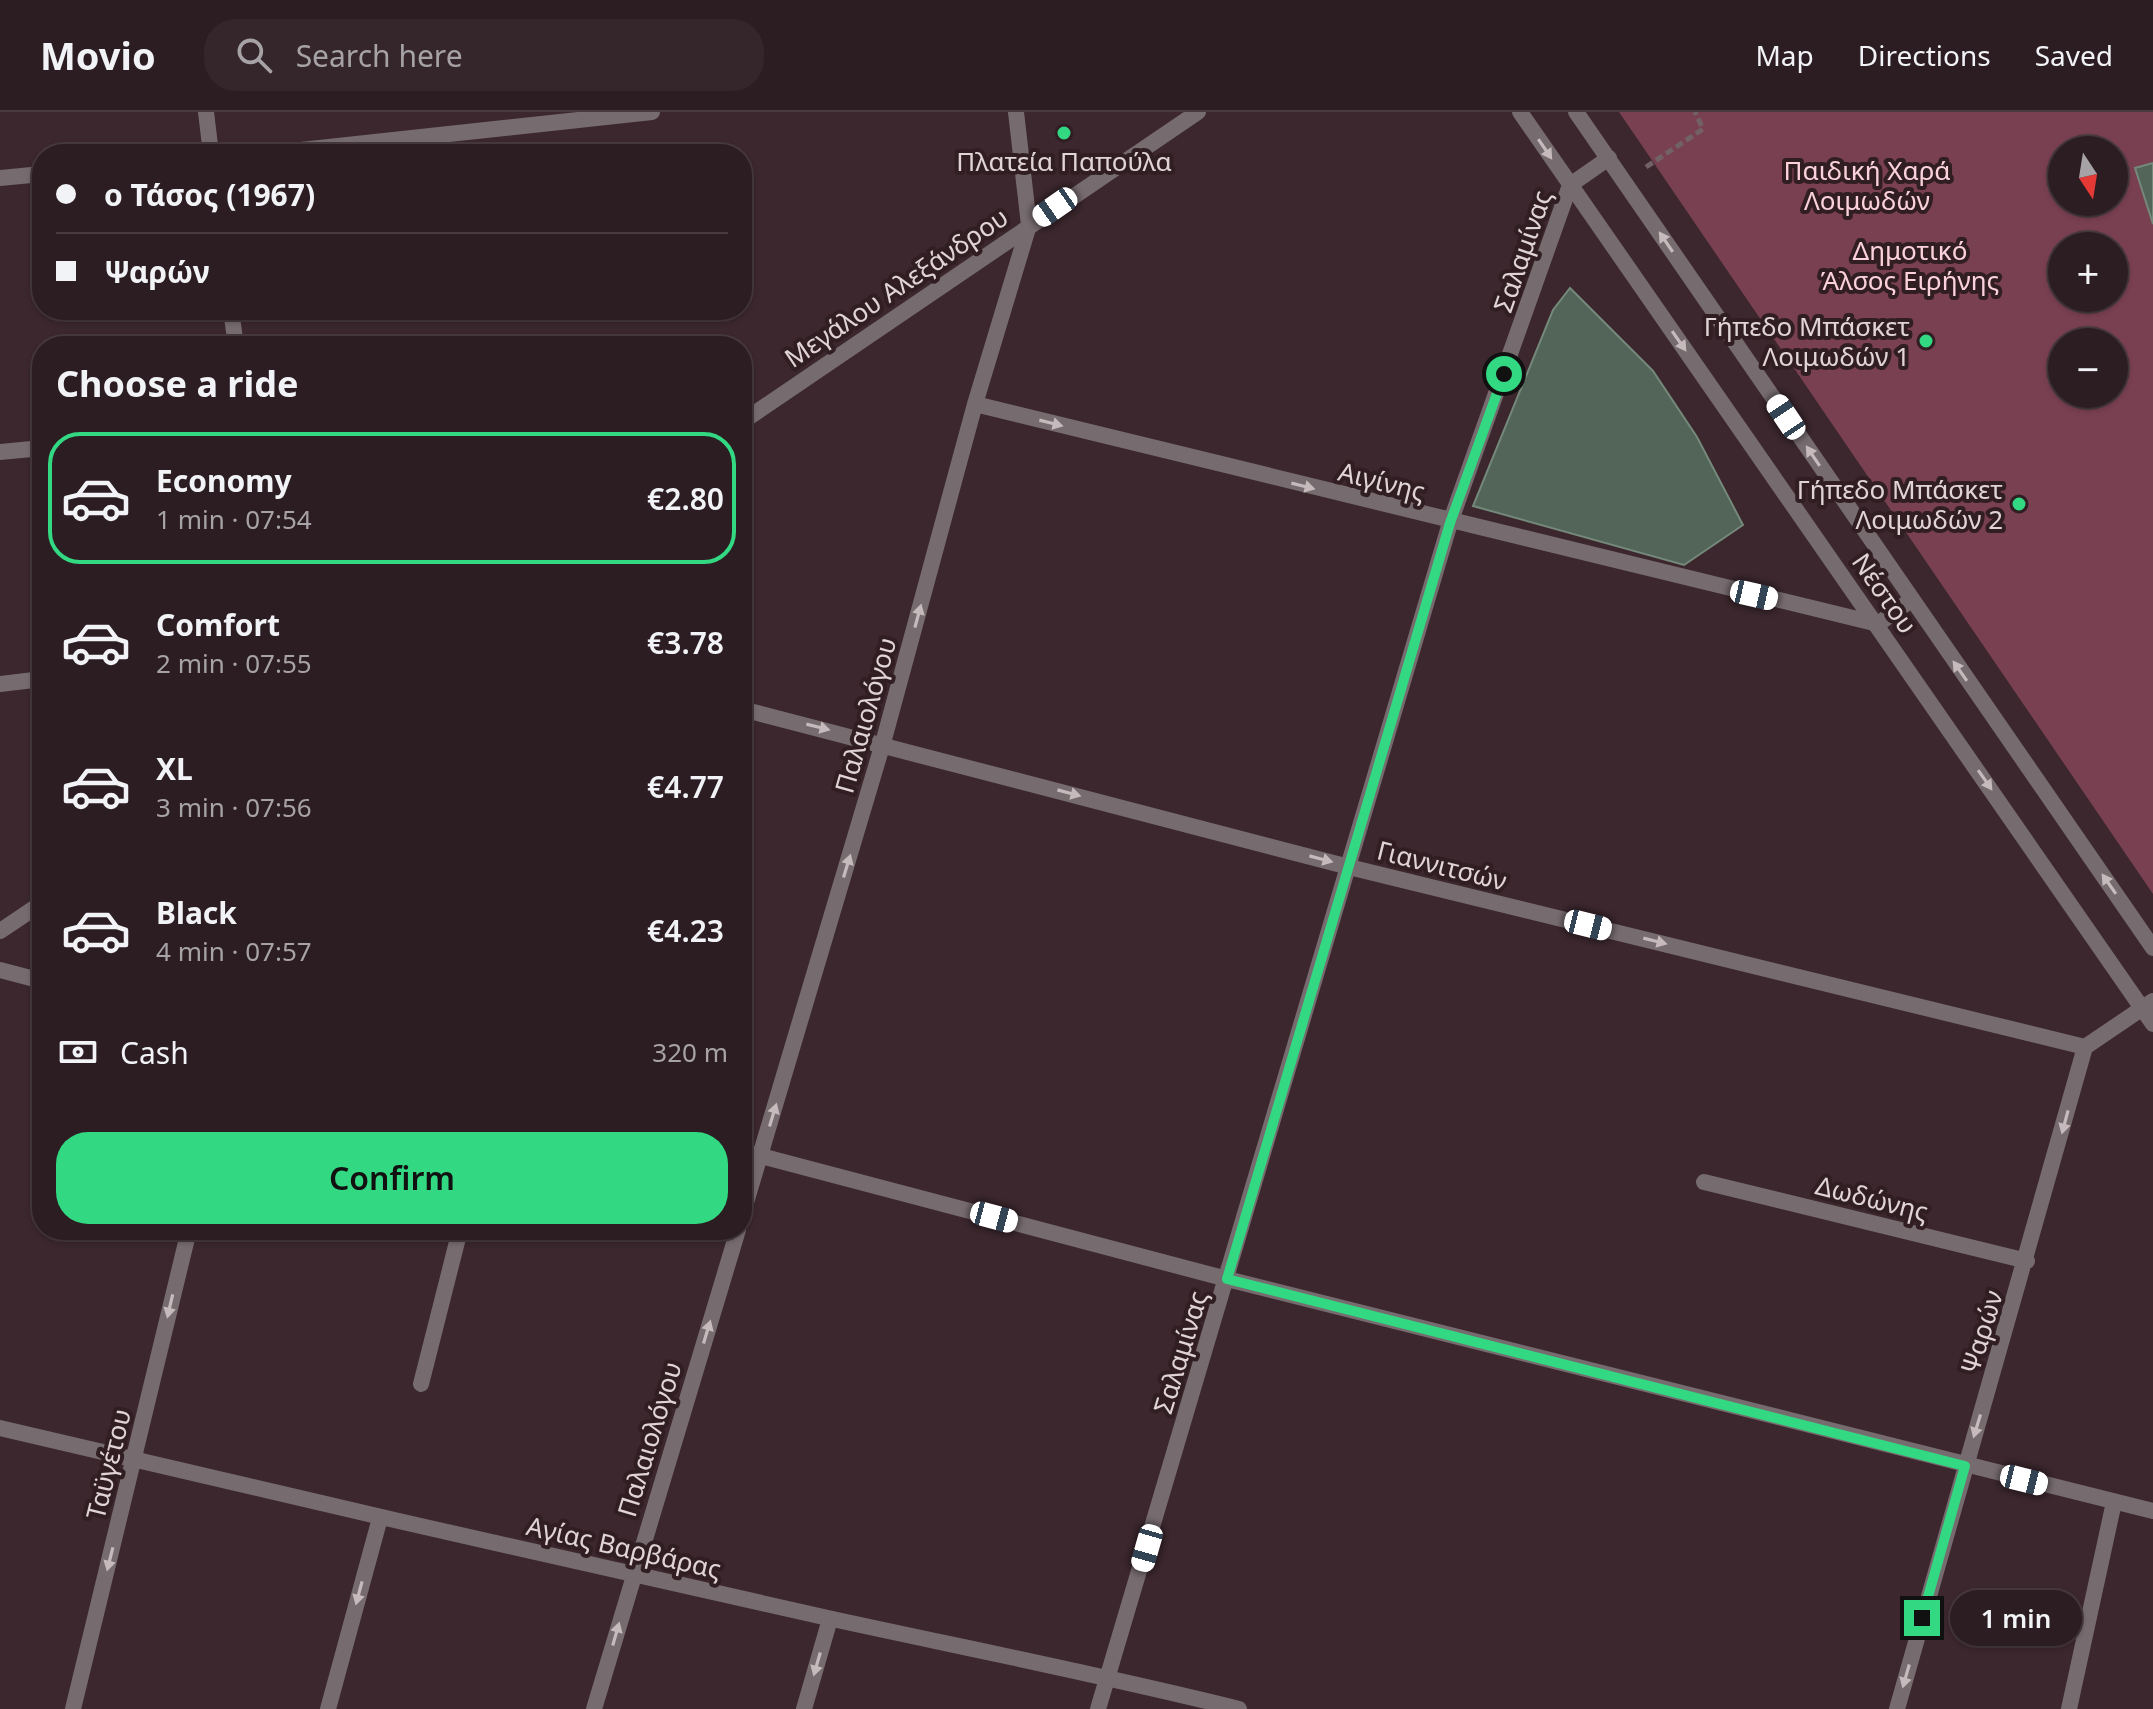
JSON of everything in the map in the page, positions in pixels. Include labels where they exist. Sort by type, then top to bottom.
[{"type":"street","points":[[206,112],[210,144]]},
{"type":"street","points":[[356,144],[652,112]]},
{"type":"street","points":[[1016,112],[1029,225]]},
{"type":"street","name":"Μεγάλου Αλεξάνδρου","points":[[752,415],[1198,112]]},
{"type":"street","name":"Νέστου","points":[[1520,112],[2148,1004],[2153,1024]]},
{"type":"street","name":"Νέστου","points":[[1576,112],[2153,948]]},
{"type":"street","name":"Σαλαμίνας","points":[[1098,1709],[1450,523],[1570,185],[1609,158]]},
{"type":"street","points":[[0,178],[32,175]]},
{"type":"street","name":"Παλαιολόγου","points":[[752,1184],[883,743],[975,404],[1029,225]]},
{"type":"street","name":"Αιγίνης","points":[[975,404],[1450,523],[1878,624]]},
{"type":"street","points":[[0,452],[32,449]]},
{"type":"street","points":[[1878,624],[1911,600]]},
{"type":"street","points":[[0,684],[32,680]]},
{"type":"street","name":"Γιαννιτσών","points":[[752,711],[883,743],[1349,867],[2085,1047]]},
{"type":"street","points":[[0,931],[32,910]]},
{"type":"street","points":[[0,970],[32,978]]},
{"type":"street","points":[[2085,1047],[2148,1004]]},
{"type":"street","name":"Ψαρών","points":[[1897,1709],[1965,1466],[2027,1261],[2085,1047]]},
{"type":"street","points":[[752,1153],[1227,1279],[2153,1511]]},
{"type":"street","name":"Δωδώνης","points":[[1704,1182],[2027,1261]]},
{"type":"street","name":"Ταϋγέτου","points":[[73,1709],[187,1240]]},
{"type":"street","points":[[421,1384],[457,1240]]},
{"type":"street","name":"Παλαιολόγου","points":[[594,1709],[735,1240]]},
{"type":"street","name":"Αγίας Βαρβάρας","points":[[0,1428],[380,1518],[830,1619],[1109,1676],[1239,1709]]},
{"type":"street","points":[[2069,1709],[2114,1502]]},
{"type":"street","points":[[328,1709],[380,1518]]},
{"type":"street","points":[[804,1709],[830,1619]]},
{"type":"path","points":[[1625,181],[1703,129],[1695,112]]},
{"type":"green space","name":"Δημοτικό Άλσος Ειρήνης","points":[[1619,112],[2153,112],[2153,894]]},
{"type":"building","points":[[2153,163],[2153,224],[2135,168]]},
{"type":"building","points":[[1570,288],[1653,371],[1697,437],[1743,525],[1684,565],[1473,506],[1553,310]]},
{"type":"place","name":"Πλατεία Παπούλα","points":[[1064,133]]},
{"type":"place","name":"Γήπεδο Μπάσκετ Λοιμωδών 1","points":[[1926,341]]},
{"type":"place","name":"Γήπεδο Μπάσκετ Λοιμωδών 2","points":[[2019,504]]},
{"type":"route","points":[[1504,374],[1450,523],[1227,1279],[1965,1466],[1922,1618]]},
{"type":"park label","name":"Παιδική Χαρά Λοιμωδών","points":[[1867,185]]}]
